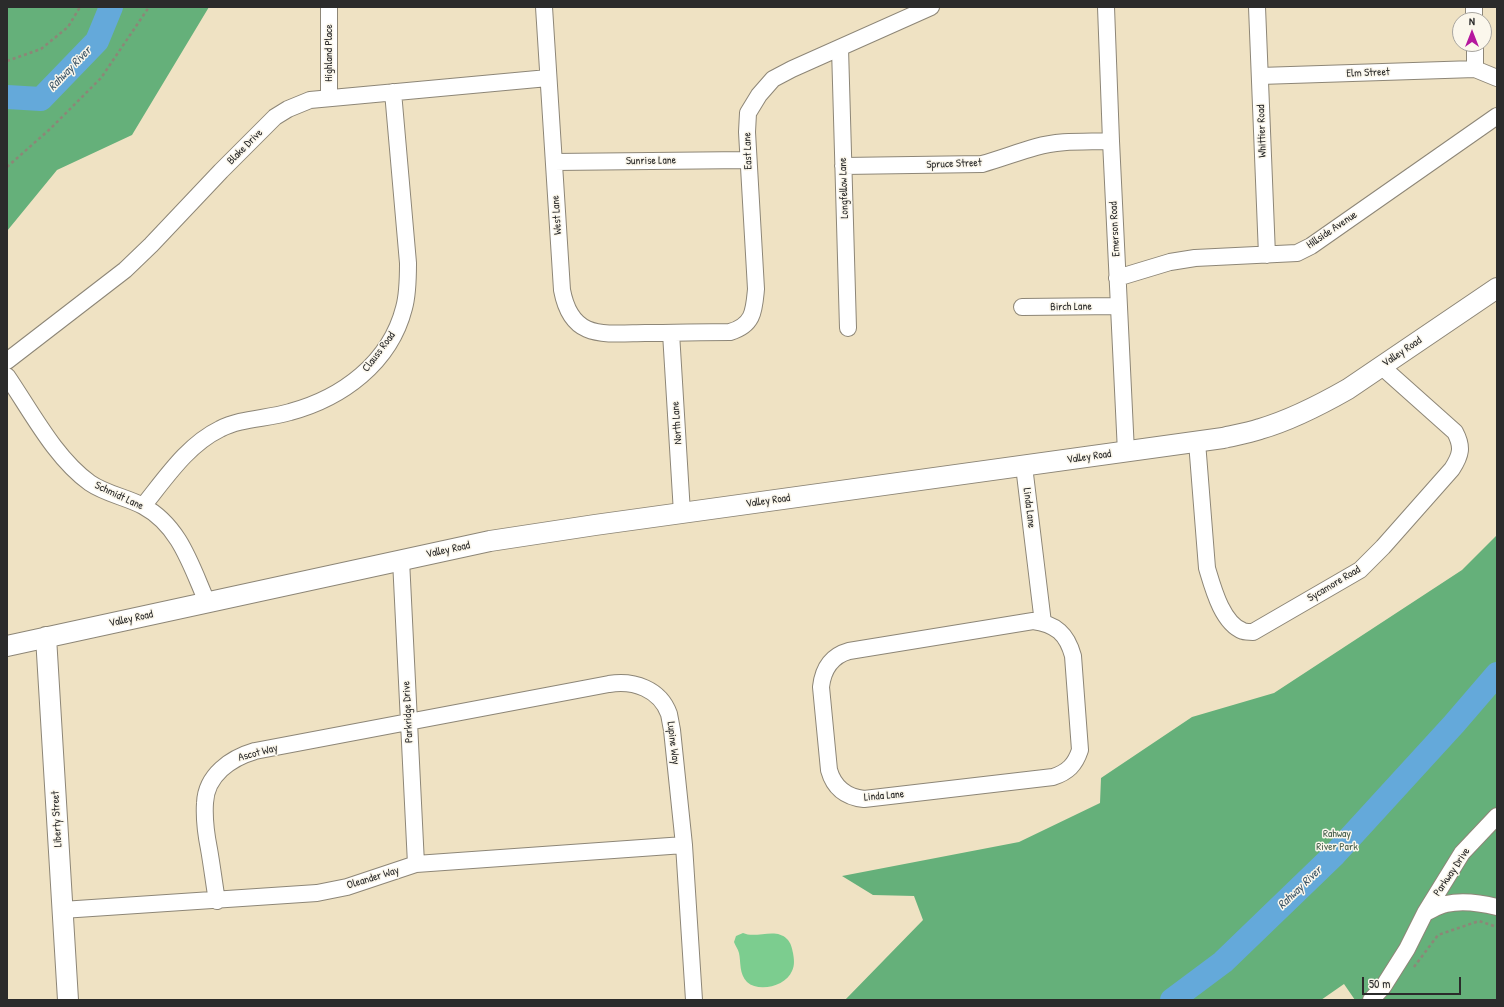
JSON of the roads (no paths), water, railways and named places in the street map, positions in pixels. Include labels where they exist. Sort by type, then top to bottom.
[{"type":"street","name":"Highland Place","points":[[329,7],[329,98]]},
{"type":"street","name":"West Lane","points":[[544,7],[562,290],[565,304],[571,316],[578,323],[588,329],[610,334],[671,333]]},
{"type":"street","name":"East Lane","points":[[671,333],[730,332],[740,329],[750,320],[754,310],[756,289],[746,132],[748,113],[759,94],[773,79],[792,69],[931,7]]},
{"type":"street","name":"Emerson Road","points":[[1106,7],[1126,452]]},
{"type":"street","name":"Whittier Road","points":[[1257,7],[1267,255]]},
{"type":"street","name":"Longfellow Lane","points":[[840,48],[848,328]]},
{"type":"street","points":[[1475,52],[1476,69],[1497,78]]},
{"type":"street","name":"Elm Street","points":[[1260,76],[1476,69]]},
{"type":"street","name":"Blake Drive","points":[[7,361],[125,270],[151,245],[221,170],[275,117],[288,109],[310,100],[548,78]]},
{"type":"street","name":"Clauss Road","points":[[143,506],[181,459],[198,443],[220,429],[241,422],[295,411],[315,405],[336,394],[356,381],[372,365],[393,335],[404,308],[408,284],[393,92]]},
{"type":"street","name":"Hillside Avenue","points":[[1118,278],[1170,262],[1195,258],[1297,253],[1311,246],[1497,116]]},
{"type":"street","name":"Spruce Street","points":[[843,166],[982,164],[1004,159],[1036,147],[1059,142],[1111,141]]},
{"type":"street","name":"Sunrise Lane","points":[[554,162],[748,160]]},
{"type":"street","name":"Valley Road","points":[[7,646],[490,541],[1224,438],[1260,429],[1296,416],[1330,400],[1497,288]]},
{"type":"street","name":"Birch Lane","points":[[1022,307],[1119,306]]},
{"type":"street","name":"North Lane","points":[[671,333],[682,513]]},
{"type":"street","name":"Sycamore Road","points":[[1197,442],[1207,568],[1210,580],[1222,610],[1231,623],[1244,631],[1253,632],[1360,570],[1384,547],[1452,469],[1459,458],[1460,441],[1456,432],[1381,366]]},
{"type":"street","name":"Schmidt Lane","points":[[7,376],[50,440],[63,457],[77,471],[91,483],[143,506],[168,525],[179,540],[206,602]]},
{"type":"street","name":"Linda Lane","points":[[1024,466],[1044,623]]},
{"type":"street","name":"Parkridge Drive","points":[[401,560],[416,864]]},
{"type":"street","name":"Linda Lane","points":[[1033,621],[1044,623],[1053,626],[1063,634],[1070,645],[1073,656],[1080,750],[1077,760],[1071,768],[1063,774],[1053,778],[864,799],[854,798],[844,794],[836,786],[829,770],[821,687],[823,676],[828,665],[836,657],[850,650],[1024,622],[1033,621]]},
{"type":"street","name":"Liberty Street","points":[[46,637],[68,1000]]},
{"type":"street","name":"Lupine Way","points":[[409,722],[620,682],[640,686],[658,697],[669,715],[672,730],[684,846],[694,1000]]},
{"type":"street","name":"Ascot Way","points":[[217,901],[206,828],[204,801],[210,784],[222,768],[231,760],[243,754],[255,751],[409,722]]},
{"type":"street","name":"Parkway Drive","points":[[1371,1000],[1383,988],[1407,949],[1425,913],[1462,853],[1497,816]]},
{"type":"street","name":"Oleander Way","points":[[62,910],[217,901],[317,893],[347,887],[416,864],[684,846]]},
{"type":"street","name":"Parkway Drive","points":[[1425,913],[1444,904],[1459,902],[1478,903],[1497,907]]},
{"type":"waterway","name":"Rahway River","points":[[7,97],[41,99],[97,41],[111,7]]},
{"type":"waterway","name":"Rahway River","points":[[1172,1000],[1223,962],[1335,854],[1454,724],[1497,674]]},
{"type":"park label","name":"Rahway River Park","points":[[1337,840]]}]
